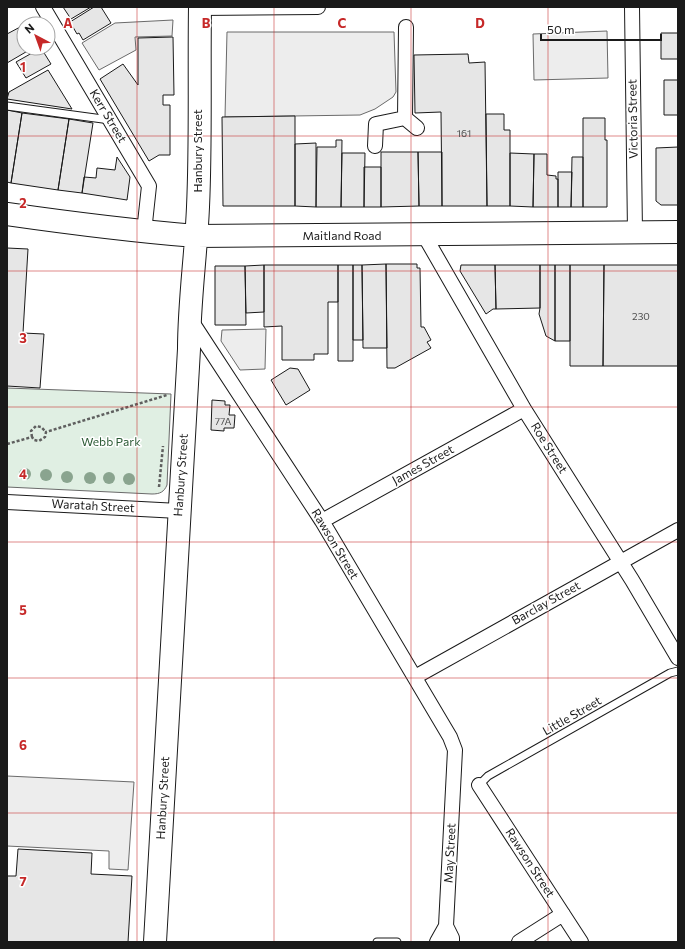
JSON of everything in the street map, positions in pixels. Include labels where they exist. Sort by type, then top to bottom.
[{"type":"main road","name":"Hanbury Street","points":[[154,942],[189,349],[189,317],[198,198],[200,7]]},
{"type":"main road","name":"Maitland Road","points":[[7,214],[144,232],[196,236],[678,232]]},
{"type":"street","name":"Kerr Street","points":[[43,7],[149,186],[144,232]]},
{"type":"street","points":[[200,7],[318,7]]},
{"type":"street","name":"Victoria Street","points":[[632,7],[635,232]]},
{"type":"street","points":[[405,118],[406,27]]},
{"type":"street","points":[[405,118],[417,128]]},
{"type":"street","points":[[375,146],[376,124],[405,118]]},
{"type":"street","name":"Roe Street","points":[[424,235],[524,409],[678,658]]},
{"type":"street","name":"Rawson Street","points":[[189,317],[322,521],[450,736],[455,750],[454,780]]},
{"type":"street","name":"James Street","points":[[322,521],[524,409]]},
{"type":"street","name":"Waratah Street","points":[[7,502],[179,511]]},
{"type":"street","name":"Barclay Street","points":[[415,677],[678,530]]},
{"type":"street","name":"May Street","points":[[437,942],[446,926],[454,780]]},
{"type":"street","name":"Rawson Street","points":[[478,785],[581,942]]},
{"type":"street","points":[[519,942],[564,914]]},
{"type":"street","name":"May Street","points":[[446,926],[452,938],[452,942]]},
{"type":"lane","points":[[7,106],[110,120]]},
{"type":"lane","name":"Little Street","points":[[478,785],[494,772],[670,673],[678,671]]},
{"type":"lane","points":[[377,942],[398,942]]},
{"type":"path","points":[[46,432],[167,395]]},
{"type":"path","points":[[36,426],[41,427],[46,432],[45,437],[36,441],[32,437],[31,431],[36,426]]},
{"type":"path","points":[[7,444],[32,437]]},
{"type":"green space","name":"Webb Park","points":[[7,388],[171,394],[166,487],[163,491],[157,494],[152,494],[7,487]]},
{"type":"shaded area","points":[[173,20],[172,36],[135,37],[136,50],[99,70],[82,43],[115,23]]},
{"type":"shaded area","points":[[607,31],[608,78],[534,80],[533,34]]},
{"type":"shaded area","points":[[227,32],[394,32],[396,92],[393,97],[375,109],[360,115],[225,117]]},
{"type":"shaded area","points":[[266,329],[265,369],[240,370],[221,341],[222,330]]},
{"type":"shaded area","points":[[7,776],[134,782],[128,870],[109,869],[109,851],[7,846]]},
{"type":"building","points":[[63,7],[91,7],[71,19]]},
{"type":"building","points":[[94,7],[101,7],[111,23],[83,40],[79,33],[77,34],[70,22]]},
{"type":"building","points":[[16,29],[16,56],[19,56],[7,63],[7,34]]},
{"type":"building","points":[[661,33],[678,33],[678,59],[661,59]]},
{"type":"building","points":[[173,37],[174,95],[163,95],[163,105],[170,105],[170,155],[159,155],[149,161],[100,79],[123,64],[138,85],[138,38]]},
{"type":"building","points":[[468,54],[469,63],[485,62],[487,206],[442,206],[441,112],[415,113],[414,55]]},
{"type":"building","points":[[27,56],[46,56],[51,64],[26,78],[16,62]]},
{"type":"building","points":[[48,70],[72,109],[7,99],[9,92]]},
{"type":"building","points":[[664,80],[678,80],[678,115],[664,115]]},
{"type":"building","points":[[7,110],[22,113],[11,183],[7,182]]},
{"type":"building","points":[[22,113],[69,119],[58,190],[11,183]]},
{"type":"building","points":[[486,114],[504,114],[504,130],[510,130],[510,206],[487,206]]},
{"type":"building","points":[[295,116],[295,206],[223,206],[222,117]]},
{"type":"building","points":[[583,118],[605,118],[605,140],[607,140],[607,207],[583,207]]},
{"type":"building","points":[[69,119],[93,123],[82,193],[58,190]]},
{"type":"building","points":[[336,140],[342,140],[341,207],[316,207],[317,147],[336,147]]},
{"type":"building","points":[[316,143],[316,207],[295,206],[295,144]]},
{"type":"building","points":[[678,147],[678,205],[661,205],[656,201],[656,148]]},
{"type":"building","points":[[381,152],[418,152],[419,206],[381,207]]},
{"type":"building","points":[[418,152],[442,152],[442,206],[419,206]]},
{"type":"building","points":[[342,153],[365,153],[364,207],[341,207]]},
{"type":"building","points":[[510,153],[534,154],[533,207],[510,206]]},
{"type":"building","points":[[534,154],[547,154],[547,175],[556,176],[556,179],[558,179],[558,207],[533,207]]},
{"type":"building","points":[[117,157],[130,177],[127,200],[82,193],[84,177],[96,178],[97,168],[115,170]]},
{"type":"building","points":[[572,157],[583,157],[583,207],[571,207]]},
{"type":"building","points":[[364,167],[381,167],[381,207],[364,207]]},
{"type":"building","points":[[558,172],[572,172],[571,207],[558,207]]},
{"type":"building","points":[[7,248],[28,249],[23,333],[44,334],[40,388],[7,386]]},
{"type":"building","points":[[386,264],[417,264],[417,268],[420,268],[421,327],[424,327],[431,340],[427,342],[431,348],[395,368],[387,368]]},
{"type":"building","points":[[386,264],[387,348],[363,348],[362,265]]},
{"type":"building","points":[[264,265],[264,312],[246,313],[245,266]]},
{"type":"building","points":[[264,265],[338,265],[338,302],[328,302],[328,354],[314,354],[314,360],[282,360],[282,326],[264,327]]},
{"type":"building","points":[[338,265],[353,265],[353,361],[338,361]]},
{"type":"building","points":[[353,265],[362,265],[363,340],[353,340]]},
{"type":"building","points":[[461,265],[495,265],[496,309],[493,309],[486,314],[460,271]]},
{"type":"building","points":[[495,265],[540,265],[540,308],[496,309]]},
{"type":"building","points":[[540,265],[555,265],[555,341],[546,336],[539,314]]},
{"type":"building","points":[[555,265],[570,265],[570,341],[555,341]]},
{"type":"building","points":[[570,265],[604,265],[603,366],[570,366]]},
{"type":"building","points":[[604,265],[678,265],[678,366],[603,366]]},
{"type":"building","points":[[215,266],[245,266],[246,325],[215,325]]},
{"type":"building","points":[[290,368],[298,369],[310,390],[286,405],[271,380]]},
{"type":"building","points":[[212,400],[225,401],[225,405],[230,405],[229,415],[235,415],[234,428],[224,428],[224,431],[211,430]]},
{"type":"building","points":[[18,849],[92,853],[91,874],[132,876],[128,942],[7,942],[7,876],[16,876]]}]
